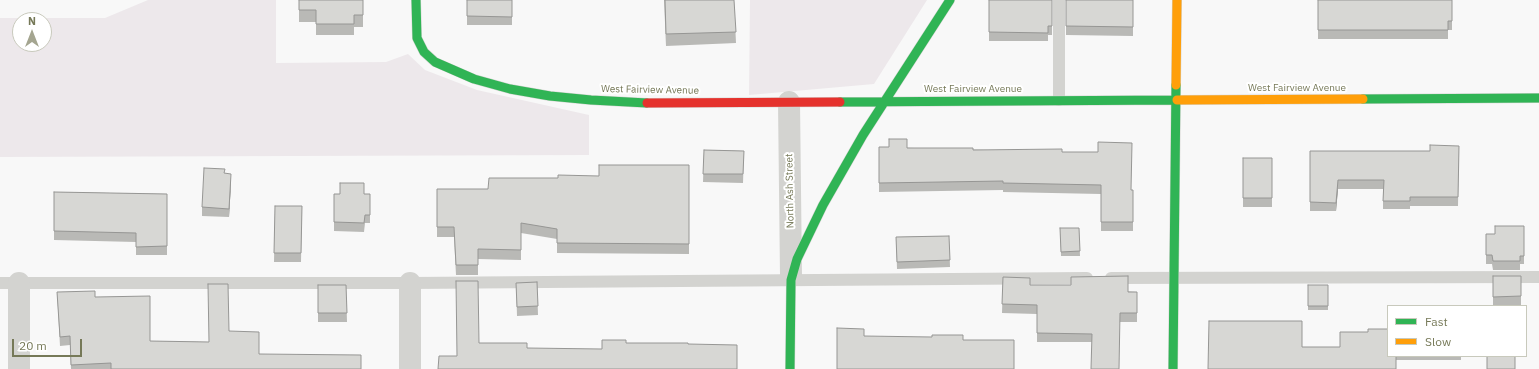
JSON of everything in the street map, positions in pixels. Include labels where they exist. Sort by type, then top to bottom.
[{"type":"street","name":"West Fairview Avenue","points":[[416,0],[417,38],[424,52],[435,62],[467,77],[510,89],[550,96],[591,100],[637,102],[789,102],[1539,98]]},
{"type":"street","points":[[790,369],[791,280],[797,259],[823,205],[884,101],[950,0]]},
{"type":"street","points":[[1173,369],[1177,0]]},
{"type":"street","name":"North Ash Street","points":[[789,102],[791,280]]},
{"type":"street","points":[[9,283],[19,369]]},
{"type":"street","points":[[410,283],[410,369]]},
{"type":"lane","points":[[1059,100],[1060,0]]},
{"type":"lane","points":[[9,283],[410,283],[1174,277],[1539,277]]},
{"type":"shaded area","points":[[148,0],[276,0],[276,63],[386,62],[408,54],[425,70],[477,90],[589,115],[589,155],[0,157],[0,18],[12,18],[12,52],[52,52],[52,18],[105,18]]},
{"type":"shaded area","points":[[750,0],[927,0],[874,84],[749,95]]},
{"type":"building","points":[[299,0],[363,0],[363,15],[354,15],[354,24],[316,24],[316,10],[299,10]]},
{"type":"building","points":[[467,0],[512,0],[512,17],[467,16]]},
{"type":"building","points":[[665,0],[734,0],[736,32],[666,34]]},
{"type":"building","points":[[989,0],[1052,0],[1052,26],[1048,26],[1048,33],[989,32]]},
{"type":"building","points":[[1066,0],[1133,0],[1133,27],[1066,26]]},
{"type":"building","points":[[1318,0],[1452,0],[1452,21],[1448,21],[1448,30],[1318,30]]},
{"type":"building","points":[[889,139],[907,139],[907,148],[973,148],[973,150],[1062,149],[1062,152],[1098,152],[1098,142],[1132,143],[1131,190],[1133,190],[1133,222],[1101,222],[1101,185],[1003,183],[1003,181],[879,183],[879,147],[889,147]]},
{"type":"building","points":[[1430,145],[1459,146],[1458,197],[1410,197],[1410,201],[1383,201],[1384,180],[1338,180],[1336,203],[1310,202],[1310,151],[1430,151]]},
{"type":"building","points":[[704,150],[744,151],[743,174],[703,174]]},
{"type":"building","points":[[1243,158],[1272,158],[1272,198],[1243,198]]},
{"type":"building","points":[[599,165],[689,165],[689,244],[557,243],[557,229],[521,223],[521,250],[478,249],[478,265],[456,265],[454,227],[437,227],[437,189],[488,189],[489,178],[558,178],[558,175],[599,176]]},
{"type":"building","points":[[204,168],[225,169],[224,173],[231,174],[229,209],[202,207]]},
{"type":"building","points":[[340,183],[364,183],[364,194],[370,194],[370,215],[365,215],[364,223],[334,222],[334,194],[340,194]]},
{"type":"building","points":[[54,192],[167,194],[167,246],[136,247],[136,233],[54,231]]},
{"type":"building","points":[[275,206],[302,206],[301,253],[274,253]]},
{"type":"building","points":[[1495,226],[1524,226],[1524,256],[1520,256],[1520,261],[1493,261],[1492,255],[1486,255],[1486,234],[1495,234]]},
{"type":"building","points":[[1060,228],[1079,228],[1080,251],[1061,252]]},
{"type":"building","points":[[949,236],[950,260],[897,262],[896,237]]},
{"type":"building","points":[[1128,276],[1128,292],[1137,292],[1137,313],[1120,313],[1119,369],[1091,369],[1092,334],[1037,333],[1037,305],[1002,304],[1003,277],[1030,278],[1030,285],[1071,285],[1071,277]]},
{"type":"building","points":[[1493,276],[1521,276],[1521,296],[1493,297]]},
{"type":"building","points":[[456,281],[478,281],[479,343],[527,343],[527,348],[602,349],[602,340],[626,340],[626,343],[737,345],[737,369],[438,369],[439,356],[457,356]]},
{"type":"building","points":[[537,282],[538,306],[517,307],[516,283]]},
{"type":"building","points":[[208,284],[228,284],[229,331],[259,332],[259,354],[361,355],[361,369],[111,369],[111,363],[71,365],[70,336],[60,337],[57,292],[95,291],[95,297],[150,296],[150,341],[209,342]]},
{"type":"building","points":[[318,285],[346,285],[347,313],[318,313]]},
{"type":"building","points":[[1308,285],[1328,285],[1328,306],[1308,306]]},
{"type":"building","points":[[1209,321],[1302,321],[1302,347],[1340,347],[1340,332],[1368,332],[1368,329],[1387,329],[1387,357],[1396,357],[1396,369],[1208,369]]},
{"type":"building","points":[[837,328],[864,329],[864,336],[932,337],[932,335],[963,335],[963,340],[1014,340],[1014,369],[837,369]]},
{"type":"building","points":[[1487,357],[1515,357],[1515,369],[1487,369]]},
{"type":"traffic: fast","points":[[416,0],[417,38],[424,52],[435,62],[474,79],[510,89],[550,96],[647,103]]},
{"type":"traffic: fast","points":[[790,369],[791,280],[797,259],[823,205],[863,135],[950,0]]},
{"type":"traffic: fast","points":[[1173,369],[1176,85]]},
{"type":"traffic: fast","points":[[1363,99],[1539,98]]},
{"type":"traffic: fast","points":[[840,102],[1177,100]]},
{"type":"traffic: slow","points":[[1176,85],[1177,0]]},
{"type":"traffic: slow","points":[[1177,100],[1363,99]]},
{"type":"traffic: jam","points":[[647,103],[840,102]]}]
